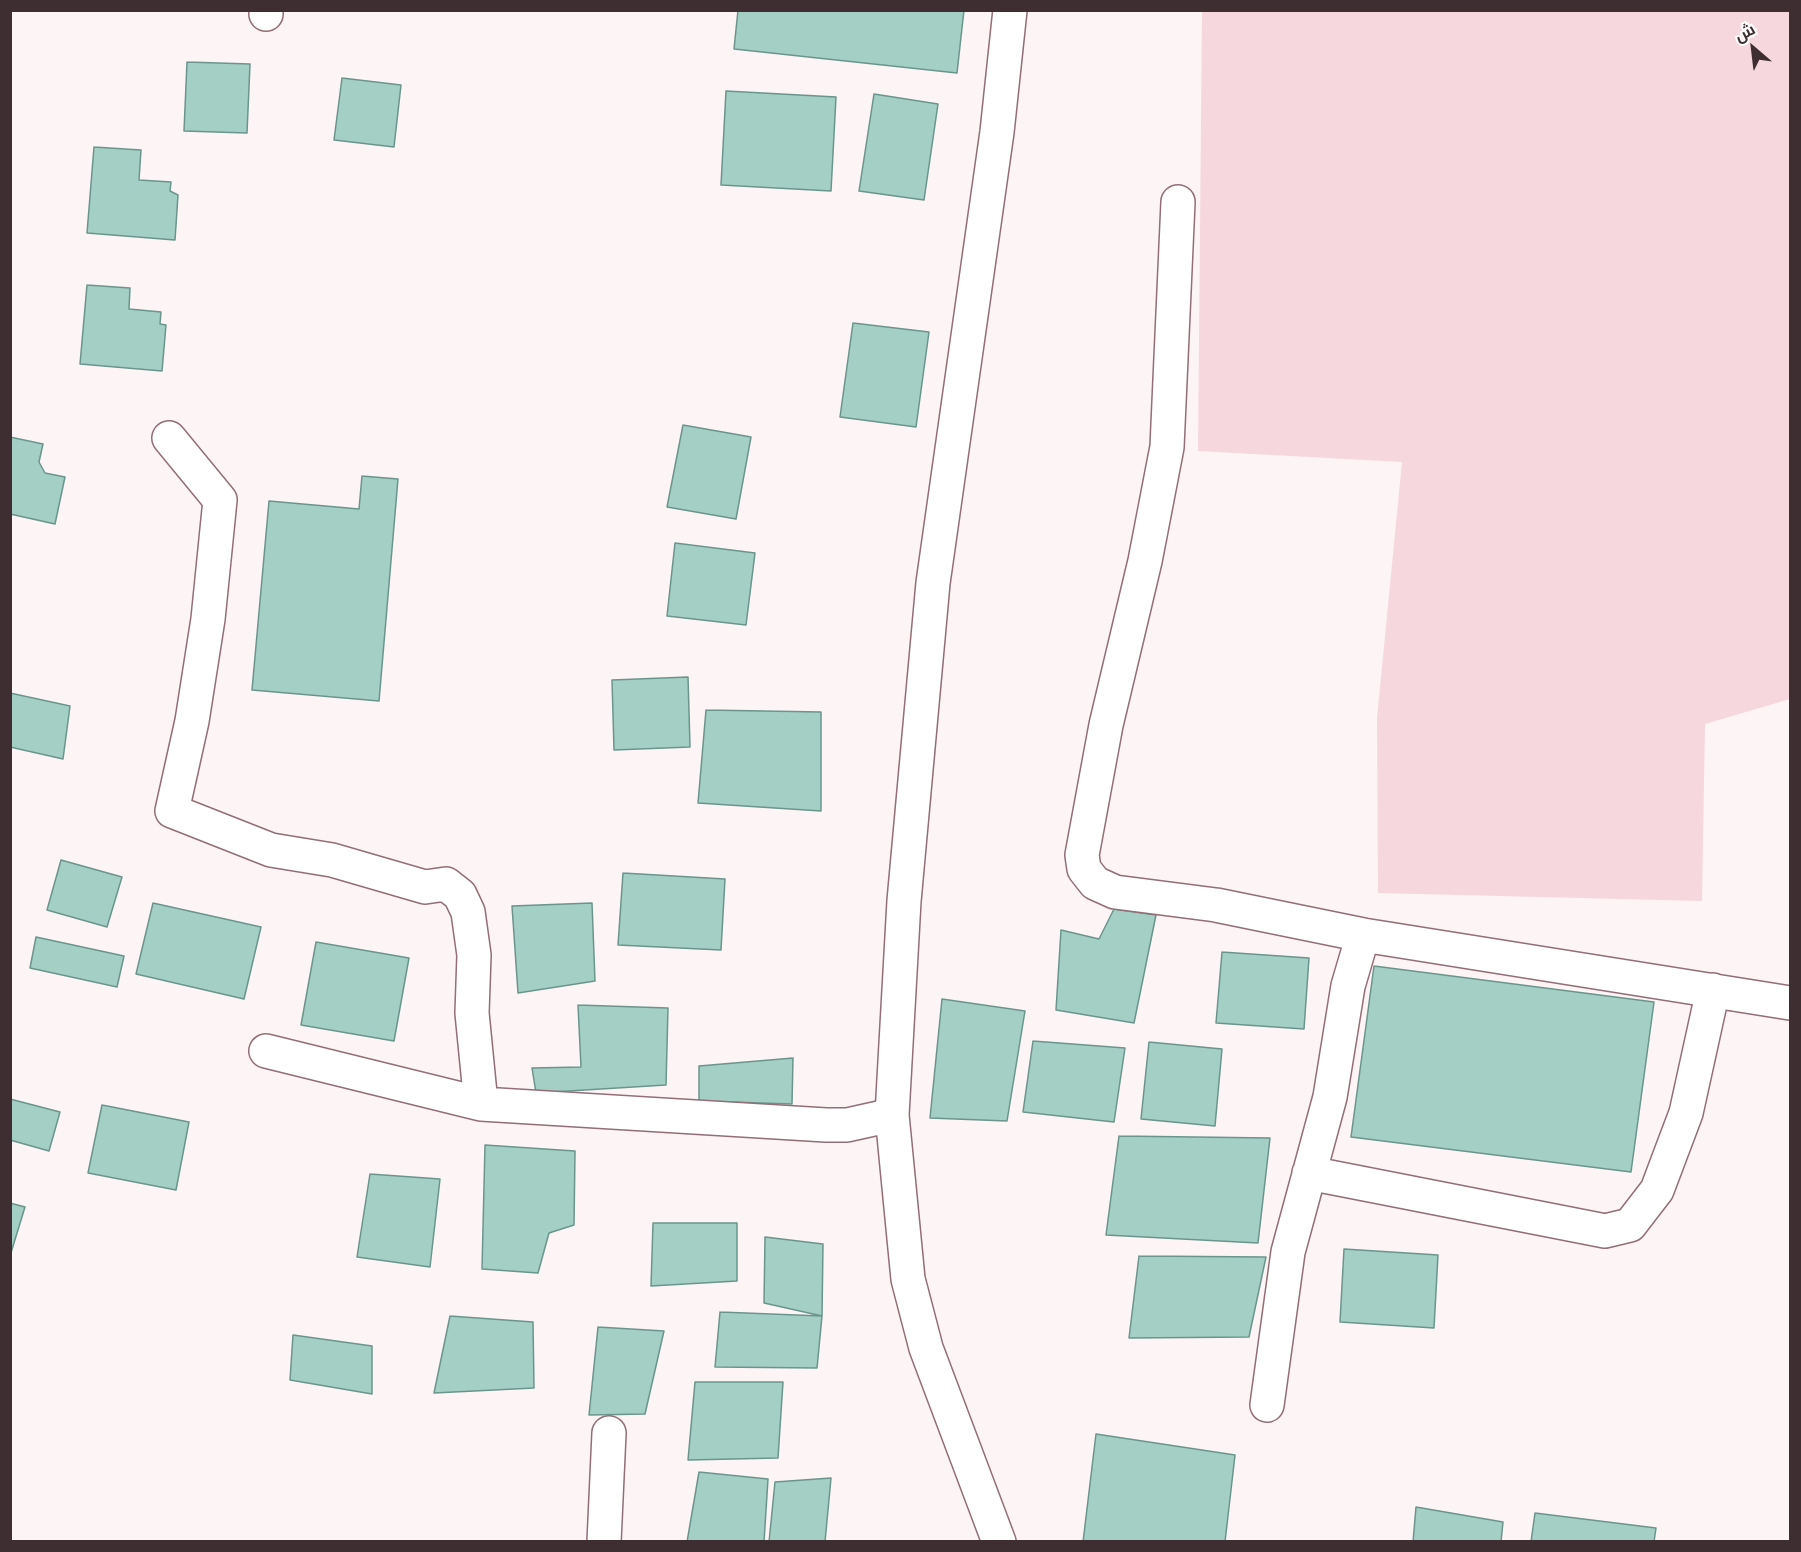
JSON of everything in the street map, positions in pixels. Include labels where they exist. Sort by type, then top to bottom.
[{"type":"street","points":[[999,1542],[926,1348],[908,1279],[892,1116],[904,901],[933,583],[997,132],[1010,10]]},
{"type":"street","points":[[1178,202],[1167,447],[1144,561],[1106,725],[1082,855],[1084,869],[1095,884],[1115,892],[1216,905],[1363,935],[1791,1003]]},
{"type":"street","points":[[169,438],[220,500],[203,653],[192,721],[172,811],[271,850],[332,860],[425,887],[446,884],[460,895],[468,912],[474,955],[474,1034],[481,1104]]},
{"type":"street","points":[[1267,1405],[1288,1252],[1330,1097],[1348,986],[1363,935]]},
{"type":"street","points":[[1309,1173],[1605,1231],[1630,1225],[1657,1190],[1686,1113],[1713,990]]},
{"type":"street","points":[[266,1051],[481,1104],[826,1125],[847,1125],[892,1116]]},
{"type":"street","points":[[604,1542],[609,1433]]},
{"type":"shaded area","points":[[1202,11],[1790,11],[1790,699],[1705,724],[1702,901],[1378,893],[1377,718],[1402,462],[1198,451]]},
{"type":"building","points":[[738,10],[964,10],[957,73],[734,49]]},
{"type":"building","points":[[187,62],[250,64],[247,133],[184,131]]},
{"type":"building","points":[[342,78],[401,85],[394,147],[334,140]]},
{"type":"building","points":[[726,91],[836,97],[831,191],[721,185]]},
{"type":"building","points":[[874,94],[938,104],[924,200],[859,191]]},
{"type":"building","points":[[94,147],[141,150],[139,180],[171,182],[170,191],[178,195],[175,240],[87,233]]},
{"type":"building","points":[[87,285],[130,288],[129,309],[161,312],[160,324],[166,325],[162,371],[80,364]]},
{"type":"building","points":[[853,323],[929,332],[916,427],[840,417]]},
{"type":"building","points":[[683,425],[751,437],[736,519],[667,507]]},
{"type":"building","points":[[10,437],[43,444],[39,462],[45,473],[65,477],[55,524],[10,514]]},
{"type":"building","points":[[362,476],[398,479],[379,701],[252,690],[269,501],[359,509]]},
{"type":"building","points":[[675,543],[755,553],[746,625],[667,616]]},
{"type":"building","points":[[688,677],[690,747],[614,750],[612,680]]},
{"type":"building","points":[[10,693],[70,706],[63,759],[10,747]]},
{"type":"building","points":[[706,710],[821,712],[821,811],[698,803]]},
{"type":"building","points":[[61,860],[122,877],[107,927],[47,910]]},
{"type":"building","points":[[623,873],[725,879],[721,950],[618,945]]},
{"type":"building","points":[[153,903],[261,927],[244,999],[136,974]]},
{"type":"building","points":[[592,903],[595,981],[518,993],[512,906]]},
{"type":"building","points":[[1114,909],[1156,915],[1134,1023],[1056,1010],[1061,930],[1099,939]]},
{"type":"building","points":[[36,937],[124,956],[117,987],[30,968]]},
{"type":"building","points":[[316,942],[409,958],[394,1041],[301,1025]]},
{"type":"building","points":[[1222,952],[1309,958],[1304,1029],[1216,1023]]},
{"type":"building","points":[[1374,966],[1654,1002],[1631,1172],[1351,1137]]},
{"type":"building","points":[[942,999],[1025,1011],[1007,1121],[930,1118]]},
{"type":"building","points":[[578,1005],[668,1008],[666,1085],[536,1093],[532,1068],[581,1067]]},
{"type":"building","points":[[1033,1041],[1125,1048],[1114,1122],[1023,1112]]},
{"type":"building","points":[[1149,1042],[1222,1049],[1215,1126],[1141,1119]]},
{"type":"building","points":[[793,1058],[792,1104],[699,1101],[699,1066]]},
{"type":"building","points":[[10,1099],[60,1112],[49,1151],[10,1140]]},
{"type":"building","points":[[102,1105],[189,1122],[176,1190],[88,1173]]},
{"type":"building","points":[[1119,1136],[1270,1138],[1258,1243],[1106,1235]]},
{"type":"building","points":[[485,1145],[575,1151],[574,1225],[549,1233],[538,1273],[482,1269]]},
{"type":"building","points":[[370,1174],[440,1179],[430,1267],[357,1257]]},
{"type":"building","points":[[10,1203],[25,1207],[10,1256]]},
{"type":"building","points":[[653,1223],[737,1223],[737,1281],[651,1286]]},
{"type":"building","points":[[765,1237],[823,1244],[822,1316],[764,1303]]},
{"type":"building","points":[[1344,1249],[1438,1255],[1434,1328],[1340,1322]]},
{"type":"building","points":[[1139,1256],[1266,1257],[1249,1337],[1129,1338]]},
{"type":"building","points":[[720,1312],[822,1316],[817,1368],[715,1367]]},
{"type":"building","points":[[450,1316],[533,1322],[534,1388],[434,1393]]},
{"type":"building","points":[[598,1327],[664,1331],[645,1414],[589,1415]]},
{"type":"building","points":[[293,1335],[372,1346],[372,1394],[290,1380]]},
{"type":"building","points":[[695,1382],[783,1382],[778,1458],[688,1460]]},
{"type":"building","points":[[1096,1434],[1235,1455],[1225,1542],[1083,1542]]},
{"type":"building","points":[[699,1472],[768,1479],[764,1542],[687,1542]]},
{"type":"building","points":[[831,1478],[825,1542],[769,1542],[775,1482]]},
{"type":"building","points":[[1416,1507],[1503,1522],[1501,1542],[1413,1542]]},
{"type":"building","points":[[1535,1513],[1656,1528],[1654,1542],[1531,1542]]}]
